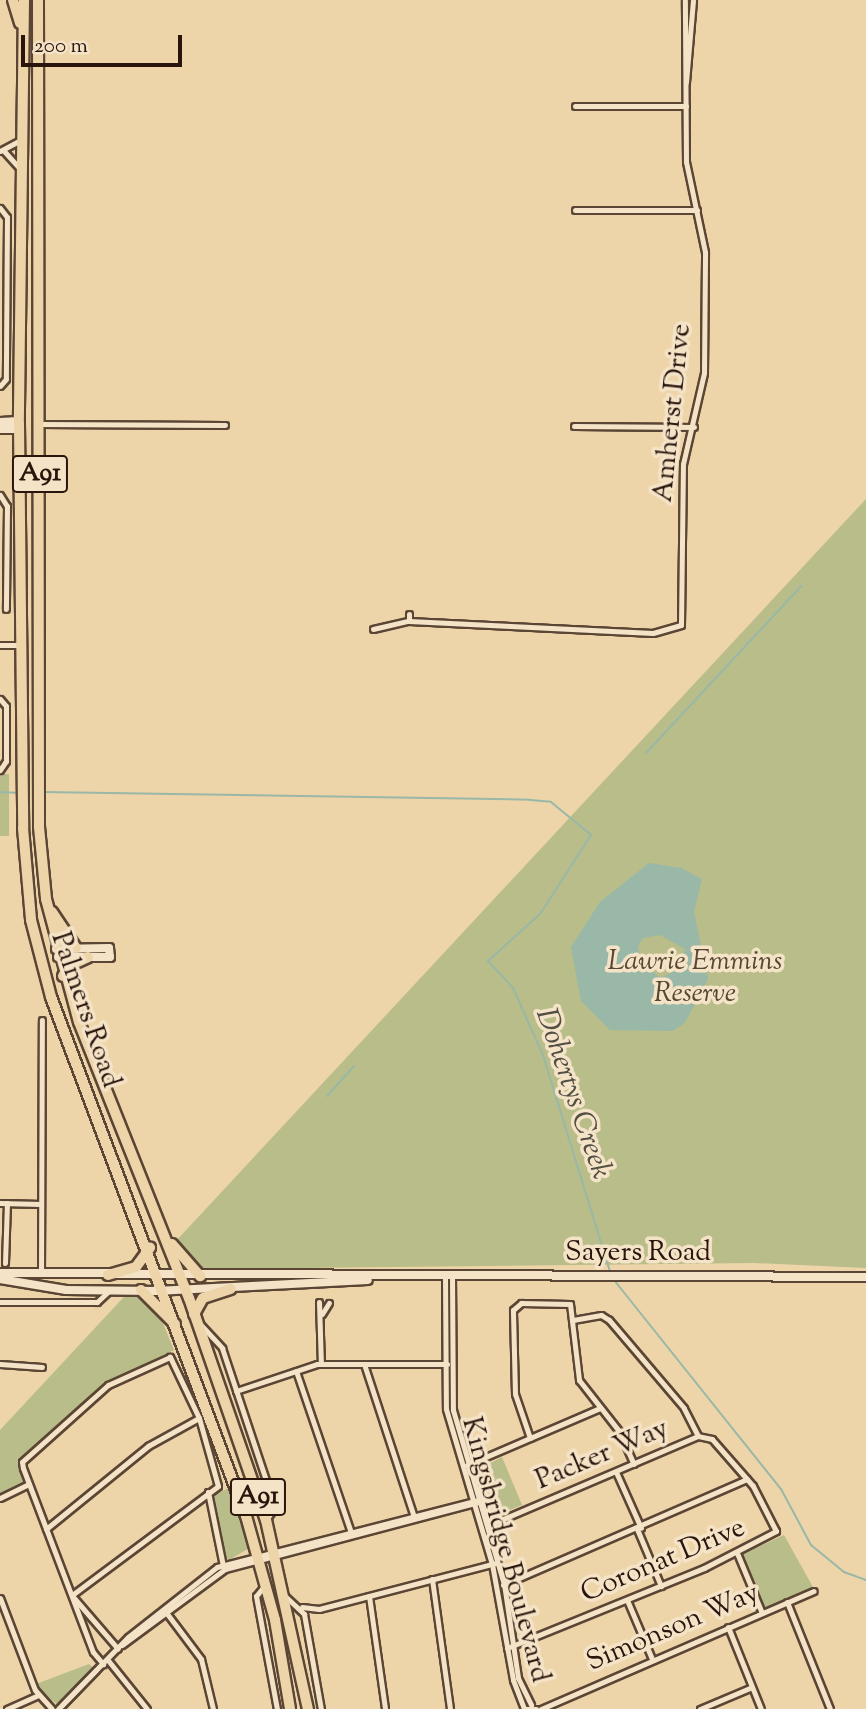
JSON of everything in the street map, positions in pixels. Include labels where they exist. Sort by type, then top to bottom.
[{"type":"highway","points":[[13,0],[23,34]]},
{"type":"highway","name":"Palmers Road","points":[[24,0],[19,425],[23,828],[39,956],[180,1330],[258,1558],[266,1584],[290,1709]]},
{"type":"highway","name":"Palmers Road","points":[[38,0],[39,766],[40,827],[46,899],[64,976],[186,1290],[266,1520],[286,1597],[308,1709]]},
{"type":"highway","points":[[19,425],[39,424]]},
{"type":"highway","points":[[46,899],[76,948]]},
{"type":"highway","points":[[39,956],[57,953]]},
{"type":"highway","points":[[64,976],[69,966],[88,957]]},
{"type":"highway","points":[[163,1233],[200,1276]]},
{"type":"highway","points":[[107,1275],[136,1267],[150,1248]]},
{"type":"highway","points":[[195,1317],[203,1298],[231,1289]]},
{"type":"highway","points":[[141,1290],[180,1330]]},
{"type":"main road","points":[[0,422],[19,425]]},
{"type":"main road","points":[[0,429],[19,425]]},
{"type":"main road","points":[[109,947],[110,957],[57,953],[76,948],[109,947]]},
{"type":"main road","name":"Sayers Road","points":[[0,1273],[160,1276],[866,1277]]},
{"type":"main road","name":"Sayers Road","points":[[0,1279],[110,1290],[186,1290],[409,1276]]},
{"type":"street","name":"Amherst Drive","points":[[373,629],[409,618],[523,619],[653,633],[681,625],[683,464],[694,426],[704,373],[705,253],[686,162],[685,0]]},
{"type":"street","name":"Amherst Drive","points":[[686,82],[694,0]]},
{"type":"street","points":[[575,106],[685,106]]},
{"type":"street","points":[[20,169],[2,151],[22,135]]},
{"type":"street","points":[[0,386],[6,379],[2,209]]},
{"type":"street","points":[[575,210],[697,210]]},
{"type":"street","points":[[39,424],[225,425]]},
{"type":"street","points":[[574,426],[694,426]]},
{"type":"street","points":[[0,495],[7,506],[1,581],[6,609]]},
{"type":"street","points":[[0,645],[21,645]]},
{"type":"street","points":[[0,699],[6,748],[0,769]]},
{"type":"street","points":[[41,1274],[42,1020]]},
{"type":"street","points":[[12,1273],[2,1262],[3,1203],[41,1205]]},
{"type":"street","name":"Kingsbridge Boulevard","points":[[448,1276],[447,1364],[455,1427],[501,1585],[510,1648],[524,1709]]},
{"type":"street","name":"Sayers Road","points":[[0,1302],[97,1302],[110,1290]]},
{"type":"street","points":[[318,1302],[322,1314],[321,1364]]},
{"type":"street","points":[[322,1314],[329,1303]]},
{"type":"street","points":[[530,1438],[514,1387],[515,1306],[570,1304],[574,1320],[576,1374],[634,1464]]},
{"type":"street","name":"Palmers Road","points":[[195,1317],[220,1345],[275,1507],[266,1520]]},
{"type":"street","name":"Coronat Drive","points":[[510,1648],[737,1553],[776,1531],[747,1479],[712,1439],[698,1436],[684,1408],[607,1317],[574,1320]]},
{"type":"street","points":[[72,1595],[208,1492],[218,1476],[199,1418],[175,1361],[162,1357],[108,1385],[25,1458],[29,1484],[79,1616],[105,1662],[147,1709]]},
{"type":"street","points":[[0,1364],[42,1367]]},
{"type":"street","points":[[236,1391],[321,1364],[447,1364]]},
{"type":"street","points":[[364,1364],[414,1518]]},
{"type":"street","points":[[296,1371],[352,1534]]},
{"type":"street","points":[[467,1465],[600,1408]]},
{"type":"street","points":[[46,1529],[148,1446],[199,1418]]},
{"type":"street","name":"Packer Way","points":[[486,1526],[698,1436]]},
{"type":"street","points":[[617,1472],[661,1586]]},
{"type":"street","points":[[501,1585],[639,1528],[747,1479]]},
{"type":"street","points":[[0,1498],[29,1484]]},
{"type":"street","points":[[208,1492],[224,1566]]},
{"type":"street","points":[[60,1707],[120,1647],[224,1566],[478,1501]]},
{"type":"street","points":[[737,1553],[762,1612]]},
{"type":"street","points":[[286,1597],[302,1607],[319,1609],[495,1563]]},
{"type":"street","points":[[432,1579],[450,1709]]},
{"type":"street","name":"Palmers Road","points":[[266,1584],[256,1596],[277,1709]]},
{"type":"street","name":"Simonson Way","points":[[535,1707],[548,1704],[814,1591]]},
{"type":"street","points":[[72,1595],[120,1647]]},
{"type":"street","points":[[369,1596],[385,1709]]},
{"type":"street","points":[[0,1598],[39,1695],[52,1709]]},
{"type":"street","points":[[627,1600],[652,1660]]},
{"type":"street","points":[[787,1602],[830,1709]]},
{"type":"street","points":[[302,1607],[321,1709]]},
{"type":"street","points":[[306,1620],[319,1609]]},
{"type":"street","points":[[164,1611],[204,1666],[213,1709]]},
{"type":"street","points":[[79,1616],[86,1612]]},
{"type":"street","points":[[727,1627],[761,1709]]},
{"type":"street","name":"Kingsbridge Boulevard","points":[[510,1648],[535,1707]]},
{"type":"street","points":[[700,1709],[752,1687]]},
{"type":"street","points":[[7,1709],[39,1695]]},
{"type":"street","points":[[524,1709],[535,1707]]},
{"type":"green space","name":"Lawrie Emmins Reserve","points":[[866,499],[866,1268],[754,1263],[197,1269],[175,1242]]},
{"type":"green space","points":[[0,774],[9,774],[9,836],[0,836]]},
{"type":"green space","points":[[136,1284],[180,1284],[157,1309],[174,1350],[99,1390],[20,1459],[23,1482],[0,1495],[0,1430]]},
{"type":"green space","points":[[502,1457],[522,1505],[495,1516],[479,1469]]},
{"type":"green space","points":[[232,1486],[251,1547],[229,1560],[222,1554],[213,1496]]},
{"type":"green space","points":[[784,1535],[814,1589],[764,1608],[741,1555]]},
{"type":"green space","points":[[89,1664],[95,1669],[58,1705],[38,1689],[36,1684]]},
{"type":"shaded area","points":[[649,863],[681,868],[702,879],[694,912],[708,979],[685,1023],[672,1031],[610,1030],[581,1001],[571,947],[600,902]],"holes":[[[660,935],[685,949],[679,969],[660,978],[641,961],[638,947],[643,938]]]},
{"type":"waterway","points":[[646,753],[801,586]]},
{"type":"waterway","name":"Dohertys Creek","points":[[0,792],[20,793]]},
{"type":"waterway","name":"Dohertys Creek","points":[[43,792],[530,800],[551,802],[591,835],[540,914],[488,961],[513,988],[543,1055],[610,1272]]},
{"type":"waterway","points":[[327,1096],[354,1066]]},
{"type":"waterway","name":"Dohertys Creek","points":[[614,1280],[781,1489],[811,1545],[844,1572],[866,1580]]}]
